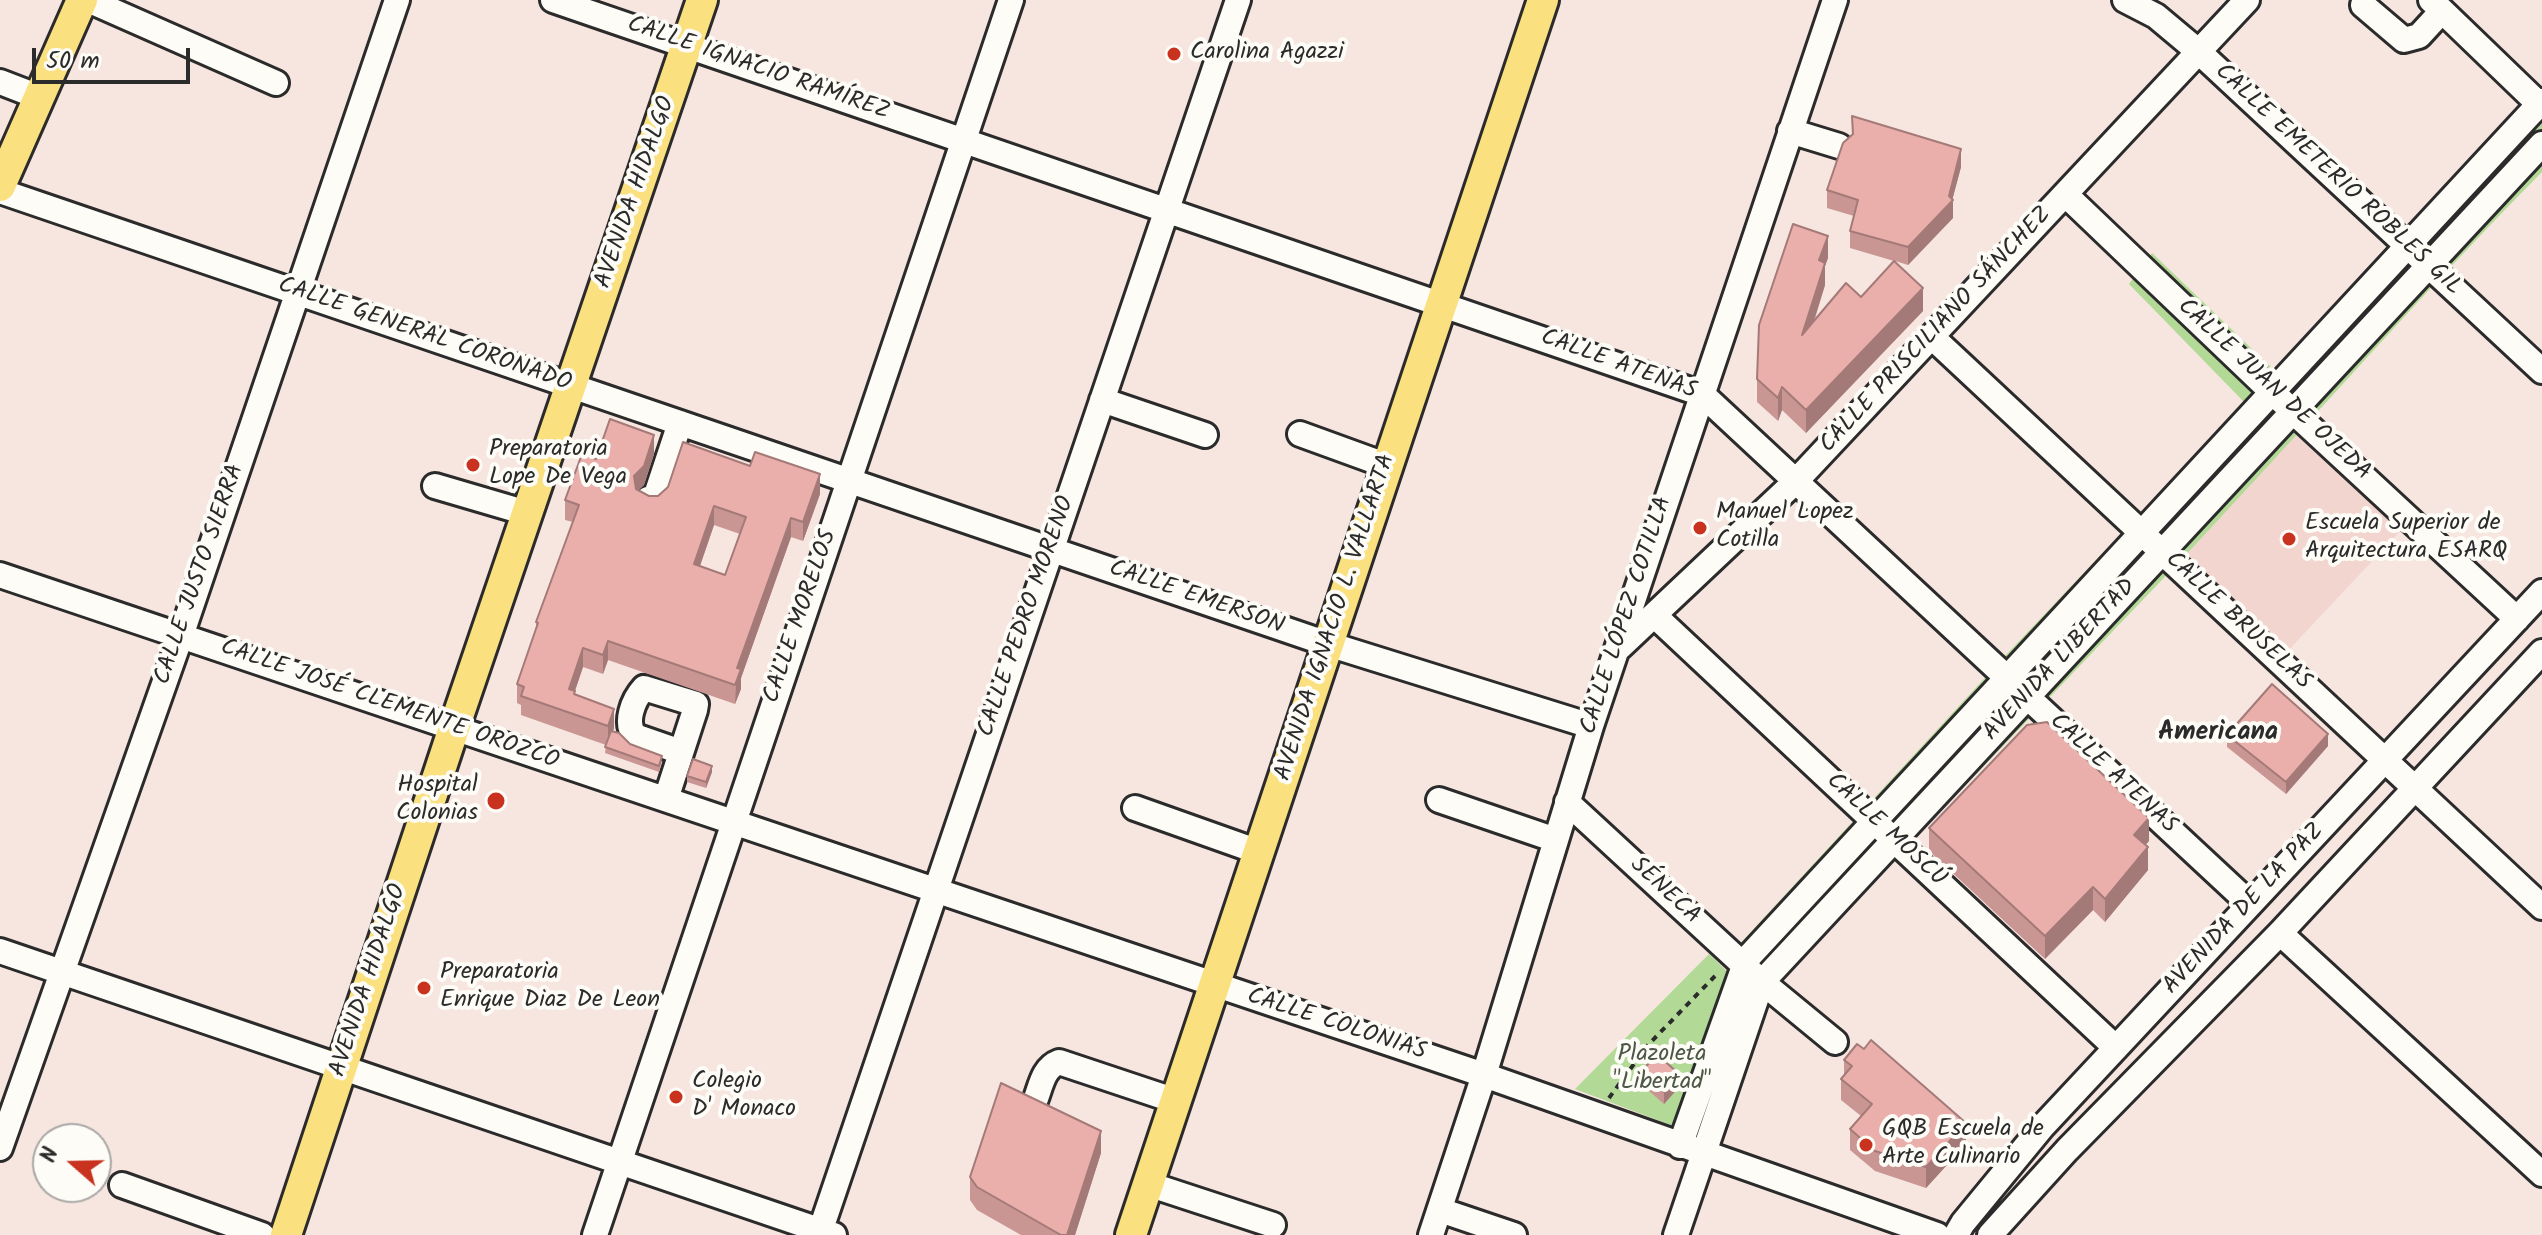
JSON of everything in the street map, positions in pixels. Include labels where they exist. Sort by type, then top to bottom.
[{"type":"main road","points":[[0,189],[85,0]]},
{"type":"main road","name":"AVENIDA HIDALGO","points":[[286,1235],[454,728],[702,0]]},
{"type":"main road","name":"AVENIDA IGNACIO L. VALLARTA","points":[[1131,1235],[1543,0]]},
{"type":"street","points":[[85,0],[276,83]]},
{"type":"street","name":"CALLE JUSTO SIERRA","points":[[1,1140],[181,636],[397,0]]},
{"type":"street","name":"CALLE IGNACIO RAMÍREZ","points":[[553,0],[963,140]]},
{"type":"street","name":"CALLE MORELOS","points":[[595,1235],[1011,0]]},
{"type":"street","name":"CALLE PEDRO MORENO","points":[[824,1233],[935,891],[1238,0]]},
{"type":"street","name":"CALLE LÓPEZ COTILLA","points":[[1431,1235],[1484,1075],[1591,726],[1835,0]]},
{"type":"street","name":"CALLE EMETERIO ROBLES GIL","points":[[2125,0],[2156,16],[2199,52],[2542,371]]},
{"type":"street","name":"CALLE PRISCILIANO SÁNCHEZ","points":[[1616,651],[1796,481],[2247,0]]},
{"type":"street","points":[[2363,5],[2404,40],[2419,36],[2437,5],[2541,104]]},
{"type":"street","points":[[0,82],[39,97]]},
{"type":"street","name":"AVENIDA LIBERTAD","points":[[1676,1235],[1692,1150],[1746,967],[1873,820],[2541,104]]},
{"type":"street","points":[[1790,131],[1839,146]]},
{"type":"street","name":"CALLE ATENAS","points":[[963,140],[1702,394],[2250,904]]},
{"type":"street","name":"AVENIDA LIBERTAD","points":[[1746,967],[1894,840],[2542,144]]},
{"type":"street","name":"CALLE GENERAL CORONADO","points":[[0,189],[848,480]]},
{"type":"street","name":"CALLE JUAN DE OJEDA","points":[[2066,195],[2272,392],[2517,619]]},
{"type":"street","name":"CALLE BRUSELAS","points":[[1932,337],[2542,907]]},
{"type":"street","points":[[1102,400],[1205,435]]},
{"type":"street","points":[[648,499],[654,501],[680,423]]},
{"type":"street","points":[[1300,434],[1388,466]]},
{"type":"street","name":"CALLE EMERSON","points":[[848,480],[1328,644],[1591,726]]},
{"type":"street","points":[[435,486],[527,513]]},
{"type":"street","name":"CALLE JOSÉ CLEMENTE OROZCO","points":[[0,575],[732,822]]},
{"type":"street","name":"AVENIDA DE LA PAZ","points":[[1956,1235],[2042,1127],[2542,592]]},
{"type":"street","name":"CALLE MOSCÚ","points":[[1654,615],[2116,1048]]},
{"type":"street","name":"AVENIDA DE LA PAZ","points":[[1990,1235],[2067,1150],[2280,933],[2542,652]]},
{"type":"street","points":[[666,799],[681,752]]},
{"type":"street","points":[[1439,800],[1556,840]]},
{"type":"street","name":"SÉNECA","points":[[1567,802],[1746,967],[1835,1042]]},
{"type":"street","points":[[1135,808],[1259,852]]},
{"type":"street","name":"CALLE COLONIAS","points":[[732,822],[1484,1075],[1937,1235]]},
{"type":"street","points":[[2280,933],[2542,1174]]},
{"type":"street","points":[[0,951],[824,1233]]},
{"type":"street","points":[[1035,1101],[1045,1072],[1059,1062],[1176,1101]]},
{"type":"street","points":[[1148,1184],[1273,1225]]},
{"type":"street","points":[[122,1185],[262,1235]]},
{"type":"street","points":[[1440,1210],[1514,1235]]},
{"type":"path","points":[[1600,1117],[1607,1101],[1648,1045],[1746,967]]},
{"type":"shaded area","name":"Escuela Superior de Arquitectura ESARQ","points":[[2293,422],[2405,526],[2284,655],[2173,551]]},
{"type":"green space","points":[[2542,87],[2542,172],[1779,985],[1737,947],[2005,656],[2245,403],[2129,284],[2152,253],[2275,371]]},
{"type":"green space","name":"Plazoleta \"Libertad\"","points":[[1709,954],[1735,979],[1692,1133],[1575,1089]]},
{"type":"building","points":[[1852,116],[1961,149],[1949,196],[1953,200],[1908,247],[1850,231],[1858,200],[1827,190],[1843,143],[1853,134]]},
{"type":"building","points":[[1793,224],[1828,236],[1819,260],[1825,263],[1802,335],[1846,283],[1861,297],[1894,261],[1923,288],[1806,410],[1782,387],[1778,398],[1757,379],[1759,325]]},
{"type":"building","points":[[610,419],[654,435],[644,466],[634,476],[636,489],[649,496],[658,496],[668,487],[683,442],[750,466],[755,452],[820,474],[803,522],[791,518],[737,668],[741,669],[735,685],[608,641],[603,655],[583,648],[569,689],[575,691],[574,694],[614,709],[608,726],[521,696],[524,687],[517,684],[579,505],[565,500],[582,454],[596,459]],"holes":[[[714,506],[746,517],[725,575],[694,564]]]},
{"type":"building","points":[[2272,684],[2328,734],[2286,782],[2227,735]]},
{"type":"building","points":[[2047,722],[2149,818],[2134,835],[2148,847],[2105,899],[2093,887],[2045,936],[1929,828],[2027,725]]},
{"type":"building","points":[[611,731],[619,733],[630,744],[662,756],[659,766],[605,747]]},
{"type":"building","points":[[693,759],[712,766],[706,782],[687,776]]},
{"type":"building","points":[[1871,1040],[1966,1123],[1926,1167],[1875,1151],[1850,1129],[1872,1104],[1841,1079],[1852,1066],[1844,1060],[1857,1044],[1864,1049]]},
{"type":"building","points":[[1657,1054],[1680,1075],[1664,1092],[1641,1072]]},
{"type":"building","points":[[1001,1083],[1101,1131],[1067,1235],[1061,1235],[977,1187],[970,1177]]},
{"type":"place","name":"Carolina Agazzi","points":[[1174,54]]},
{"type":"place","name":"Preparatoria Lope De Vega","points":[[473,465]]},
{"type":"place","name":"Manuel Lopez Cotilla","points":[[1700,528]]},
{"type":"place","name":"Escuela Superior de Arquitectura ESARQ","points":[[2289,539]]},
{"type":"place","name":"Hospital Colonias","points":[[496,801]]},
{"type":"place","name":"Preparatoria Enrique Diaz De Leon","points":[[424,988]]},
{"type":"place","name":"Colegio D' Monaco","points":[[676,1097]]},
{"type":"place","name":"GQB Escuela de Arte Culinario","points":[[1866,1145]]},
{"type":"district","name":"Americana","points":[[2218,735]]}]
